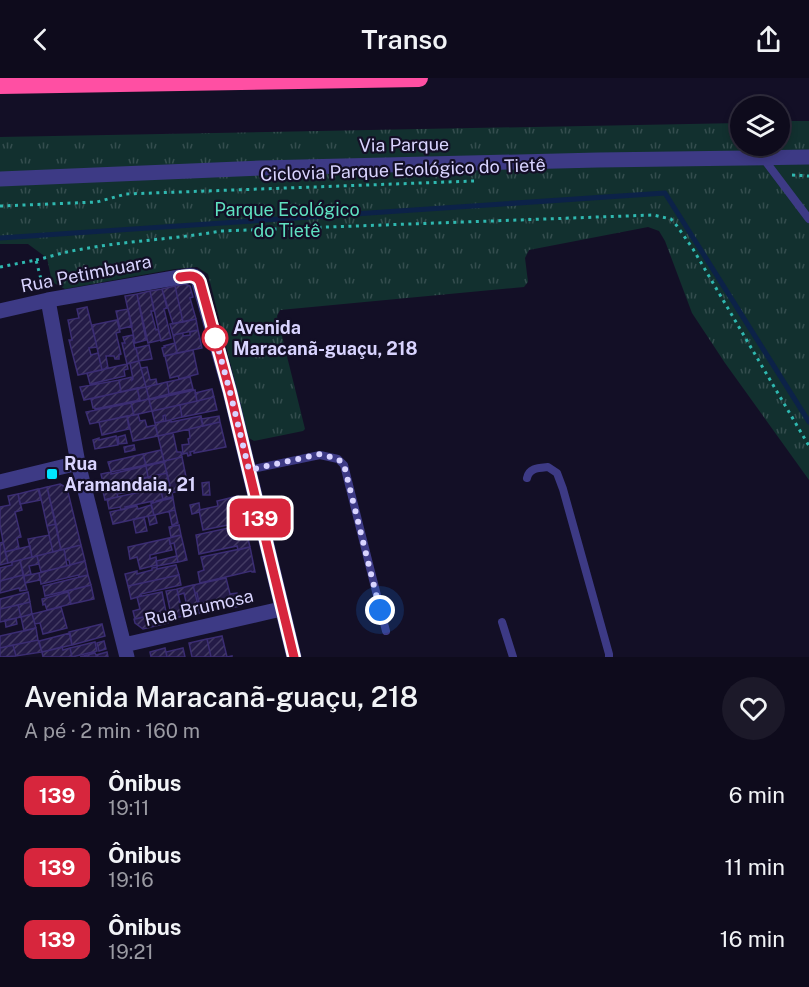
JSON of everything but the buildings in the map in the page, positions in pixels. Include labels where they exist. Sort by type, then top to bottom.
[{"type":"highway","points":[[0,85],[419,78]]},
{"type":"street","name":"Via Parque","points":[[0,179],[260,168],[809,157]]},
{"type":"street","name":"Rua Petimbuara","points":[[0,311],[48,300],[195,276],[200,282],[249,470]]},
{"type":"street","points":[[48,300],[78,463],[126,651]]},
{"type":"street","points":[[0,482],[78,463]]},
{"type":"street","points":[[249,470],[294,657]]},
{"type":"street","name":"Rua Brumosa","points":[[126,651],[281,609]]},
{"type":"lane","points":[[763,158],[809,219]]},
{"type":"lane","points":[[249,470],[320,454],[338,459],[344,465],[386,631]]},
{"type":"lane","points":[[526,478],[532,470],[548,467],[557,473],[609,657]]},
{"type":"lane","points":[[502,622],[513,657]]},
{"type":"path","points":[[775,174],[809,176]]},
{"type":"path","name":"Ciclovia Parque Ecológico do Tietê","points":[[0,206],[96,202],[126,194],[476,180]]},
{"type":"path","points":[[0,267],[36,261],[67,252],[221,231],[653,215],[671,219],[693,249],[809,446]]},
{"type":"path","points":[[36,261],[48,300]]},
{"type":"green space","name":"Parque Ecológico do Tietê","points":[[790,121],[809,121],[809,480],[692,313],[665,241],[659,231],[648,227],[529,250],[525,258],[528,282],[524,287],[280,310],[277,316],[305,429],[254,441],[249,438],[208,274],[197,267],[175,269],[65,289],[52,282],[47,258],[28,244],[0,244],[0,137],[730,123],[730,156],[790,156]]},
{"type":"waterway","points":[[0,238],[665,193],[809,422]]},
{"type":"bus line","name":"139","points":[[180,277],[195,276],[200,282],[230,392],[294,657]]},
{"type":"place","name":"Avenida Maracanã-guaçu, 218","points":[[215,338]]},
{"type":"place","name":"Rua Aramandaia, 21","points":[[52,474]]},
{"type":"route","points":[[215,338],[213,329],[249,470],[320,454],[338,459],[344,465],[380,610]]}]
